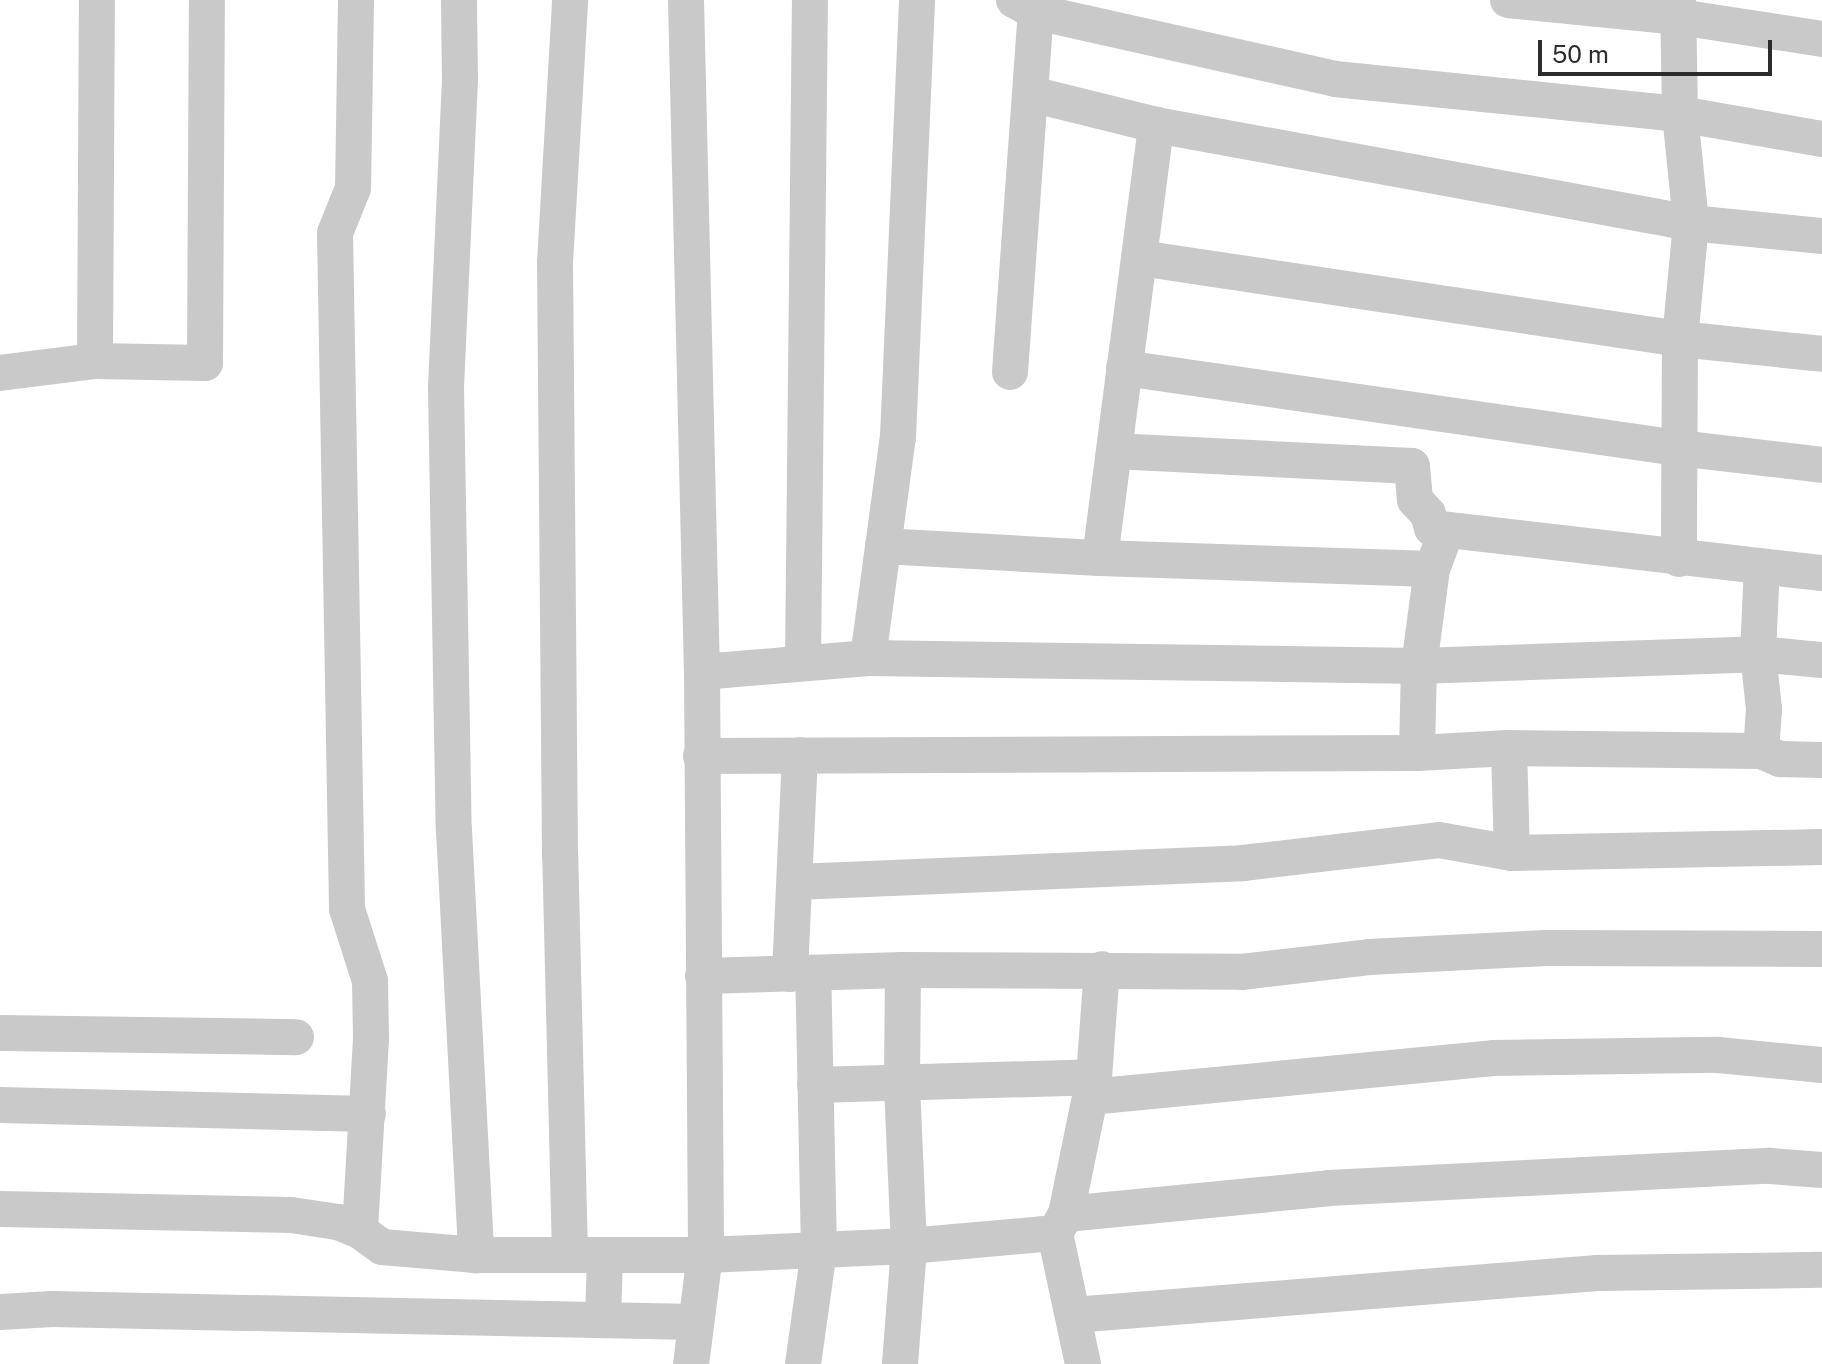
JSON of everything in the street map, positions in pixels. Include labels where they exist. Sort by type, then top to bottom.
[{"type":"street","points":[[95,361],[97,0]]},
{"type":"street","points":[[0,373],[95,361],[205,363],[207,0]]},
{"type":"street","points":[[356,0],[353,188],[335,233],[347,909],[370,981],[368,1114],[360,1231]]},
{"type":"street","points":[[459,0],[460,79],[446,419],[454,830],[476,1255]]},
{"type":"street","points":[[570,0],[555,263],[560,856],[588,1255],[603,1320]]},
{"type":"street","points":[[686,0],[702,672],[705,1255],[691,1364]]},
{"type":"street","points":[[803,663],[810,0]]},
{"type":"street","points":[[868,658],[898,437],[917,0]]},
{"type":"street","points":[[1508,0],[1678,9],[1822,39]]},
{"type":"street","points":[[1010,372],[1031,94],[1025,6],[1335,79],[1680,114],[1822,139]]},
{"type":"street","points":[[1678,9],[1680,114],[1691,223],[1680,339],[1679,559]]},
{"type":"street","points":[[1031,94],[1156,125],[1691,223],[1822,236]]},
{"type":"street","points":[[1100,558],[1156,125]]},
{"type":"street","points":[[1140,258],[1680,339],[1822,354]]},
{"type":"street","points":[[1124,368],[1678,448],[1822,465]]},
{"type":"street","points":[[1114,451],[1412,466],[1415,500],[1428,514],[1432,528],[1679,559],[1822,573]]},
{"type":"street","points":[[1417,753],[1419,666],[1432,569],[1448,530]]},
{"type":"street","points":[[883,546],[1100,558],[1432,569]]},
{"type":"street","points":[[1761,751],[1764,709],[1758,654],[1762,567]]},
{"type":"street","points":[[702,672],[868,658],[1419,666],[1758,654],[1822,660]]},
{"type":"street","points":[[701,756],[1417,753],[1509,748],[1761,751],[1780,759],[1822,760]]},
{"type":"street","points":[[1509,748],[1512,853]]},
{"type":"street","points":[[800,755],[796,882],[801,973],[815,1085],[819,1250],[803,1364]]},
{"type":"street","points":[[796,882],[1243,863],[1439,840],[1512,853],[1822,847]]},
{"type":"street","points":[[703,976],[903,970],[1242,972],[1369,957],[1546,948],[1822,949]]},
{"type":"street","points":[[1083,1364],[1060,1223],[1092,1087],[1102,969]]},
{"type":"street","points":[[900,1364],[909,1246],[902,1083],[903,970]]},
{"type":"street","points":[[0,1033],[296,1037]]},
{"type":"street","points":[[815,1085],[902,1083],[1092,1087],[1493,1058],[1718,1055],[1822,1065]]},
{"type":"street","points":[[0,1105],[368,1114]]},
{"type":"street","points":[[0,1209],[291,1215],[338,1222],[360,1231],[382,1247],[476,1255],[705,1255],[909,1246],[1329,1188],[1770,1166],[1822,1170]]},
{"type":"street","points":[[1074,1315],[1597,1273],[1822,1270]]},
{"type":"street","points":[[0,1312],[52,1309],[696,1322]]}]
